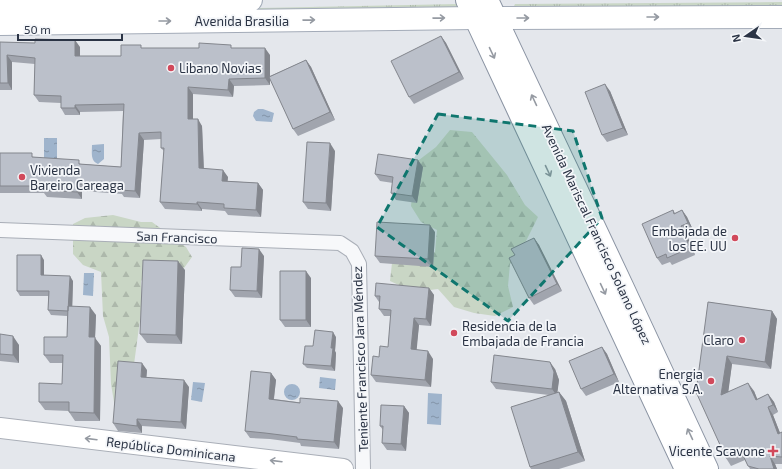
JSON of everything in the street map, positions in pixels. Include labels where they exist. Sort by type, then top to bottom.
[{"type":"main road","name":"Avenida Brasilia","points":[[0,24],[67,8],[241,0],[249,10]]},
{"type":"main road","name":"Avenida Brasilia","points":[[0,4],[67,8],[249,10],[482,11],[739,8],[782,17]]},
{"type":"main road","name":"Avenida Mariscal Francisco Solano López","points":[[482,11],[686,469]]},
{"type":"main road","name":"Avenida Mariscal Francisco Solano López","points":[[482,11],[622,286],[707,469]]},
{"type":"street","name":"San Francisco","points":[[0,230],[340,243],[352,250]]},
{"type":"street","name":"Teniente Francisco Jara Méndez","points":[[352,250],[359,264],[363,469]]},
{"type":"street","name":"República Dominicana","points":[[0,428],[343,469]]},
{"type":"highlighted area","points":[[438,114],[573,131],[602,218],[508,321],[377,227]]},
{"type":"green space","points":[[782,2],[782,9],[514,9],[515,4]]},
{"type":"green space","points":[[458,4],[460,8],[258,11],[260,8]]},
{"type":"green space","points":[[450,130],[472,132],[507,175],[525,205],[538,217],[525,243],[510,264],[508,286],[513,307],[495,316],[474,313],[454,307],[438,289],[414,292],[390,281],[393,254],[420,265],[435,252],[437,230],[421,222],[411,206],[415,163],[436,147]]},
{"type":"green space","points":[[113,215],[141,222],[152,222],[186,247],[192,257],[184,268],[157,264],[141,281],[142,305],[130,394],[115,408],[111,384],[109,337],[103,316],[101,272],[83,265],[73,254],[73,224],[85,218]]},
{"type":"water","points":[[258,109],[263,109],[274,113],[272,122],[256,121],[253,116],[254,112]]},
{"type":"water","points":[[44,138],[57,138],[57,164],[44,164]]},
{"type":"water","points":[[104,144],[104,159],[98,164],[95,163],[92,153],[92,145]]},
{"type":"water","points":[[84,273],[94,273],[93,296],[83,295]]},
{"type":"water","points":[[320,377],[336,379],[335,390],[319,388]]},
{"type":"water","points":[[193,382],[205,383],[202,402],[191,400]]},
{"type":"water","points":[[292,384],[298,386],[300,392],[298,398],[292,400],[286,398],[284,392],[286,386]]},
{"type":"water","points":[[428,393],[442,394],[441,425],[427,424]]},
{"type":"building","points":[[441,36],[459,72],[409,97],[391,61]]},
{"type":"building","points":[[35,39],[75,40],[75,56],[121,56],[121,45],[141,45],[141,48],[199,48],[199,43],[231,45],[231,48],[265,48],[265,78],[229,79],[228,90],[188,87],[188,119],[198,119],[199,168],[223,170],[222,181],[258,183],[256,210],[224,208],[224,204],[160,202],[164,148],[161,148],[161,132],[139,133],[135,191],[119,190],[120,187],[78,184],[77,192],[42,190],[42,186],[0,186],[0,153],[32,153],[32,157],[79,160],[79,164],[121,167],[124,104],[75,105],[75,108],[61,108],[61,96],[34,95],[35,58],[7,55],[8,83],[0,83],[0,42],[35,43]]},
{"type":"building","points":[[306,60],[330,112],[293,129],[269,77]]},
{"type":"building","points":[[605,84],[623,128],[602,135],[585,92]]},
{"type":"building","points":[[307,142],[330,143],[326,203],[303,202]]},
{"type":"building","points":[[378,154],[418,160],[412,196],[391,193],[393,177],[375,174]]},
{"type":"building","points":[[673,210],[674,214],[682,210],[688,223],[681,226],[690,248],[667,258],[666,254],[657,258],[642,224]]},
{"type":"building","points":[[377,222],[430,225],[428,259],[375,256]]},
{"type":"building","points":[[534,238],[557,284],[529,298],[509,258],[515,255],[511,249]]},
{"type":"building","points":[[242,248],[259,249],[257,291],[230,290],[231,267],[241,267]]},
{"type":"building","points":[[17,255],[41,255],[41,275],[70,276],[68,311],[48,310],[49,291],[17,291]]},
{"type":"building","points":[[143,260],[178,261],[176,335],[140,334]]},
{"type":"building","points":[[280,271],[306,271],[306,320],[280,320]]},
{"type":"building","points":[[376,283],[429,288],[426,319],[414,318],[411,349],[428,351],[425,380],[371,375],[373,356],[379,357],[380,346],[388,347],[391,310],[379,309],[380,296],[375,296]]},
{"type":"building","points":[[708,302],[772,311],[765,362],[727,356],[721,395],[748,383],[756,400],[768,394],[773,405],[768,407],[778,434],[782,432],[782,457],[770,456],[774,469],[759,469],[748,466],[741,451],[726,458],[696,392]]},
{"type":"building","points":[[68,306],[90,307],[89,337],[95,337],[94,413],[69,412],[69,402],[39,402],[39,383],[62,384],[63,355],[44,355],[44,337],[67,337]]},
{"type":"building","points":[[315,330],[333,332],[331,366],[303,364],[305,346],[313,346]]},
{"type":"building","points":[[0,334],[13,336],[13,355],[0,354]]},
{"type":"building","points":[[602,347],[614,374],[581,389],[569,361]]},
{"type":"building","points":[[494,355],[550,362],[554,372],[552,389],[491,382]]},
{"type":"building","points":[[118,361],[142,363],[141,377],[184,380],[181,422],[137,419],[137,426],[113,423]]},
{"type":"building","points":[[251,371],[271,373],[269,399],[300,403],[300,398],[338,401],[334,442],[297,439],[297,437],[245,431]]},
{"type":"building","points":[[559,392],[578,452],[530,467],[511,407]]},
{"type":"building","points":[[381,405],[404,406],[401,444],[382,443],[383,426],[380,426]]},
{"type":"place","name":"Libano Novias","points":[[171,68]]},
{"type":"place","name":"Vivienda Bareiro Careaga","points":[[22,177]]},
{"type":"place","name":"Embajada de los EE. UU","points":[[735,238]]},
{"type":"place","name":"Residencia de la Embajada de Francia","points":[[454,333]]},
{"type":"place","name":"Claro","points":[[742,340]]},
{"type":"place","name":"Energia Alternativa S.A.","points":[[711,381]]},
{"type":"place","name":"Vicente Scavone","points":[[773,451]]}]
